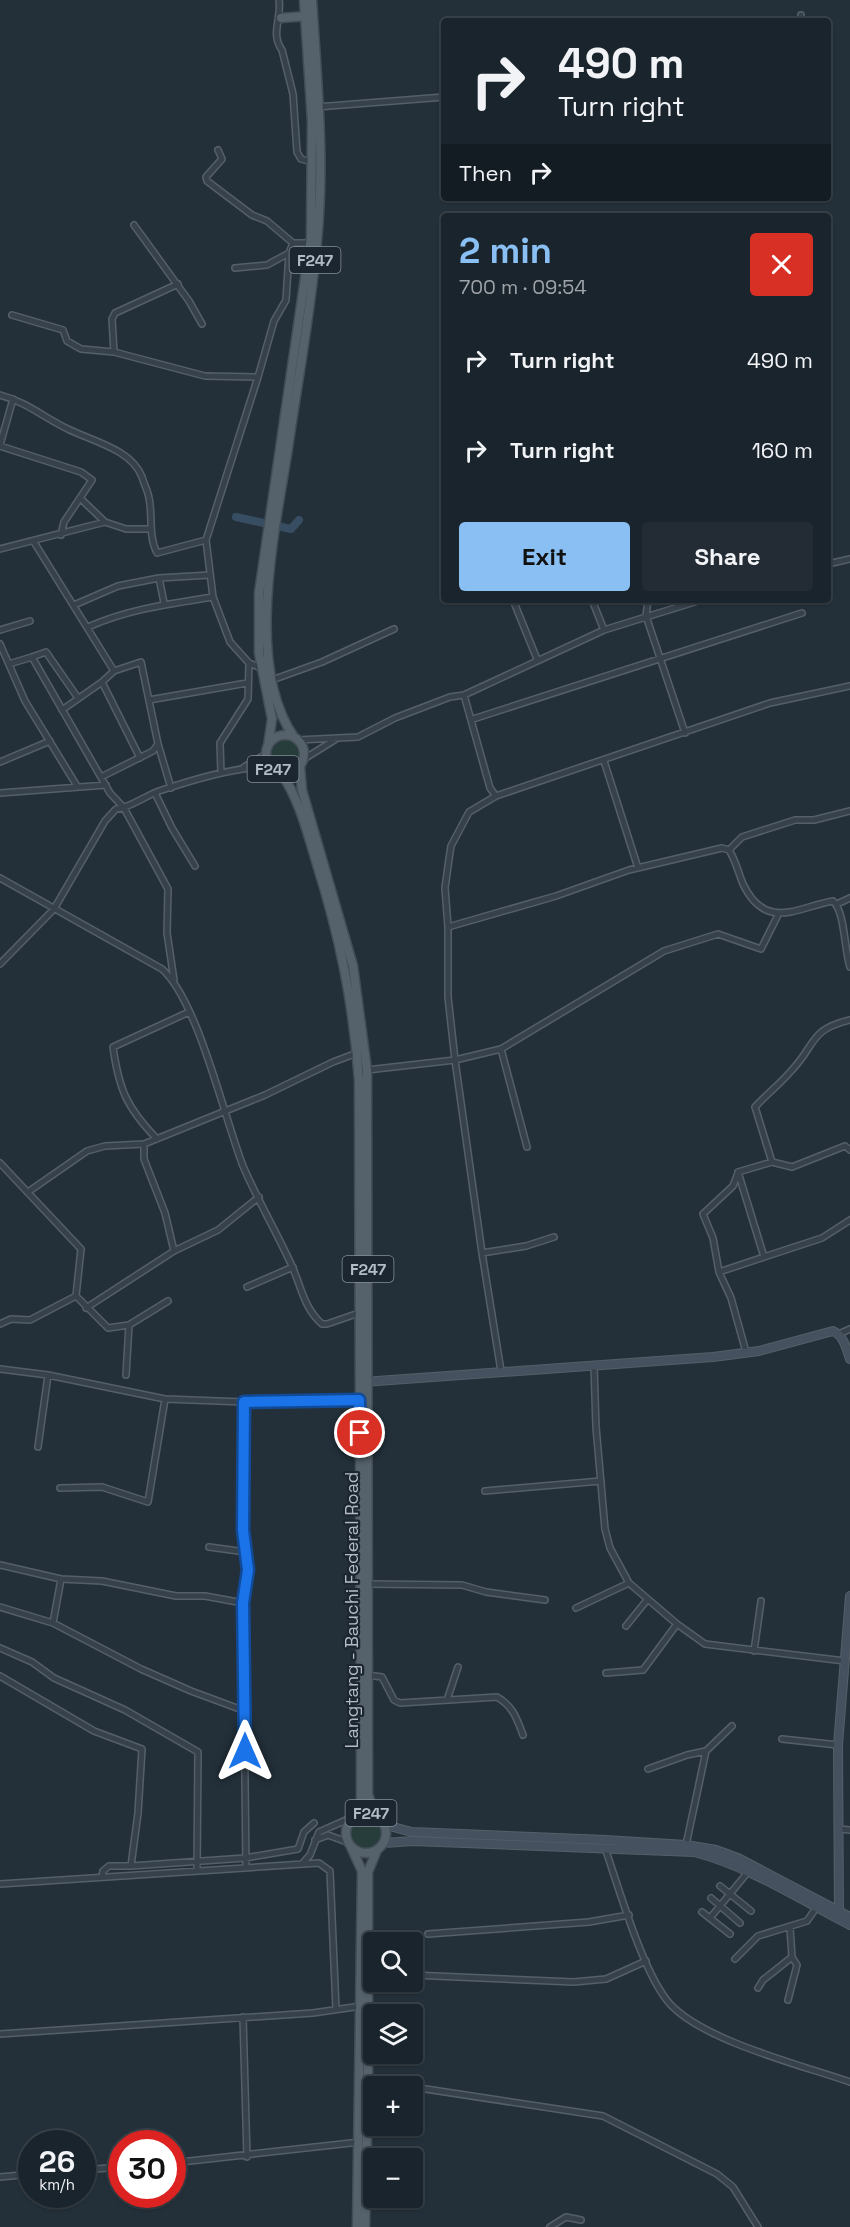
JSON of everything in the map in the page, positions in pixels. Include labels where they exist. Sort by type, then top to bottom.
[{"type":"main road","name":"F247","points":[[273,517],[317,242],[321,173],[308,16],[304,0]]},
{"type":"main road","name":"F247","points":[[308,16],[312,0]]},
{"type":"main road","points":[[281,18],[308,16]]},
{"type":"main road","name":"F247","points":[[271,531],[267,605],[272,680],[281,716],[304,751],[302,763],[289,773],[280,773],[270,766],[267,750],[272,719],[261,668],[258,605],[273,517],[309,243],[315,107]]},
{"type":"main road","name":"F247","points":[[267,750],[282,736],[296,739]]},
{"type":"main road","name":"Langtang - Bauchi Federal Road","points":[[302,763],[302,790],[353,966],[367,1070],[364,1382],[368,1584],[368,1794],[377,1816]]},
{"type":"main road","name":"Langtang - Bauchi Federal Road","points":[[280,773],[295,798],[334,921],[348,978],[357,1053],[361,1243],[359,1313],[364,1382],[359,1400],[361,1790],[354,1816]]},
{"type":"main road","name":"F247","points":[[364,2004],[362,1871],[349,1844],[346,1828],[354,1816],[377,1816],[386,1830],[384,1843],[377,1850],[368,1872],[370,1932]]},
{"type":"main road","name":"F247","points":[[349,1844],[361,1853],[377,1850]]},
{"type":"main road","name":"F247","points":[[357,2227],[363,2095]]},
{"type":"main road","name":"F247","points":[[365,2227],[367,2136]]},
{"type":"street","points":[[279,0],[281,18],[276,28],[277,44],[282,50],[293,94],[297,152],[301,159],[312,162]]},
{"type":"street","points":[[315,107],[441,97]]},
{"type":"street","points":[[218,150],[222,159],[206,177],[207,181],[252,214],[267,220],[293,243],[309,243]]},
{"type":"street","points":[[134,225],[178,284],[201,324]]},
{"type":"street","points":[[261,668],[249,663],[230,642],[213,597],[206,540],[274,321],[286,300],[289,253],[293,243]]},
{"type":"street","points":[[235,268],[267,265],[289,253]]},
{"type":"street","points":[[114,352],[112,319],[115,313],[178,284]]},
{"type":"street","points":[[12,315],[63,330],[67,341],[81,349],[114,352],[205,375],[258,378]]},
{"type":"street","points":[[0,395],[40,411],[68,429],[100,442],[134,465],[141,473],[149,499],[151,529],[157,553],[206,540]]},
{"type":"street","points":[[12,399],[0,446],[81,472],[92,480],[64,522],[61,535]]},
{"type":"street","points":[[80,498],[105,522],[126,529],[151,529]]},
{"type":"street","points":[[0,549],[105,522]]},
{"type":"street","points":[[34,542],[114,671]]},
{"type":"street","points":[[831,563],[850,559]]},
{"type":"street","points":[[75,605],[118,586],[159,578],[210,575]]},
{"type":"street","points":[[159,578],[164,603]]},
{"type":"street","points":[[88,627],[118,614],[164,603],[213,597]]},
{"type":"street","points":[[514,603],[537,659]]},
{"type":"street","points":[[593,603],[604,630]]},
{"type":"street","points":[[648,603],[646,616],[685,733]]},
{"type":"street","points":[[296,739],[358,737],[395,718],[450,697],[464,695],[537,659],[560,652],[604,630],[691,603]]},
{"type":"street","points":[[473,719],[659,657],[802,613]]},
{"type":"street","points":[[0,630],[30,621]]},
{"type":"street","points":[[272,680],[322,662],[394,629]]},
{"type":"street","points":[[0,644],[3,658],[9,664],[25,700],[77,786]]},
{"type":"street","points":[[9,664],[46,652],[78,698]]},
{"type":"street","points":[[32,657],[101,777],[124,808],[168,889],[167,933],[174,980],[189,1012],[244,1167],[292,1267],[304,1302],[322,1324],[359,1313]]},
{"type":"street","points":[[62,710],[114,671],[141,662],[158,744],[171,788]]},
{"type":"street","points":[[221,773],[220,742],[245,704],[249,663]]},
{"type":"street","points":[[102,682],[140,758]]},
{"type":"street","points":[[149,700],[247,683]]},
{"type":"street","points":[[501,1371],[482,1253],[448,997],[448,927],[445,888],[451,846],[469,812],[496,796],[771,703],[850,686]]},
{"type":"street","points":[[464,695],[473,719],[490,788],[496,796]]},
{"type":"street","points":[[302,763],[337,739]]},
{"type":"street","points":[[0,762],[50,741]]},
{"type":"street","points":[[101,777],[153,751],[158,744]]},
{"type":"street","points":[[242,768],[267,750]]},
{"type":"street","points":[[604,761],[638,868]]},
{"type":"street","points":[[0,964],[54,909],[105,821],[116,809],[124,808],[155,793],[221,773],[242,768],[270,766]]},
{"type":"street","points":[[0,793],[106,785]]},
{"type":"street","points":[[155,793],[172,828],[195,866]]},
{"type":"street","points":[[729,850],[742,837],[795,820],[814,820],[850,811]]},
{"type":"street","points":[[448,927],[556,896],[638,868],[722,848],[729,850],[735,859],[744,885],[754,900],[765,909],[779,913],[799,912],[833,901],[837,904],[840,910],[843,944],[850,967]]},
{"type":"street","points":[[0,879],[162,969],[174,980]]},
{"type":"street","points":[[837,904],[850,898]]},
{"type":"street","points":[[367,1070],[455,1060],[501,1049],[664,951],[718,934],[761,949],[779,913]]},
{"type":"street","points":[[157,1139],[135,1115],[117,1080],[113,1047],[189,1012]]},
{"type":"street","points":[[772,1162],[755,1107],[793,1070],[816,1035],[828,1026],[850,1020]]},
{"type":"street","points":[[501,1049],[527,1147]]},
{"type":"street","points":[[28,1192],[87,1151],[105,1146],[144,1144],[357,1053]]},
{"type":"street","points":[[144,1144],[144,1160],[165,1213],[174,1251]]},
{"type":"street","points":[[738,1172],[772,1162],[792,1167],[849,1147]]},
{"type":"street","points":[[0,1163],[81,1249],[76,1296],[108,1328],[129,1324],[168,1301]]},
{"type":"street","points":[[738,1172],[764,1257]]},
{"type":"street","points":[[738,1172],[733,1186],[703,1214],[713,1238],[719,1272],[731,1298],[746,1352]]},
{"type":"street","points":[[86,1308],[174,1251],[218,1230],[259,1197]]},
{"type":"street","points":[[719,1272],[822,1238],[850,1220]]},
{"type":"street","points":[[482,1253],[526,1246],[554,1237]]},
{"type":"street","points":[[247,1287],[292,1267]]},
{"type":"street","points":[[0,1324],[11,1319],[30,1320],[76,1296]]},
{"type":"street","points":[[126,1376],[129,1324]]},
{"type":"street","points":[[839,1334],[850,1329]]},
{"type":"street","points":[[364,1382],[594,1366],[746,1352],[832,1331],[839,1334],[850,1359]]},
{"type":"street","points":[[594,1366],[607,1538],[630,1583],[647,1600],[705,1644],[845,1661]]},
{"type":"street","points":[[0,1369],[48,1375],[165,1399],[244,1402],[359,1400]]},
{"type":"street","points":[[38,1447],[48,1375]]},
{"type":"street","points":[[60,1488],[102,1487],[148,1502],[165,1399]]},
{"type":"street","points":[[244,1402],[243,1530],[248,1570],[243,1603],[246,1868]]},
{"type":"street","points":[[484,1491],[601,1481]]},
{"type":"street","points":[[209,1546],[246,1552]]},
{"type":"street","points":[[0,1565],[61,1579],[102,1581],[176,1596],[205,1596],[243,1603]]},
{"type":"street","points":[[53,1623],[61,1579]]},
{"type":"street","points":[[576,1608],[630,1583]]},
{"type":"street","points":[[368,1584],[462,1585],[486,1592],[545,1600]]},
{"type":"street","points":[[626,1626],[647,1600]]},
{"type":"street","points":[[839,1916],[838,1745],[850,1600]]},
{"type":"street","points":[[754,1651],[761,1601]]},
{"type":"street","points":[[0,1607],[53,1623],[191,1692],[245,1711]]},
{"type":"street","points":[[606,1673],[643,1671],[677,1624]]},
{"type":"street","points":[[0,1648],[32,1662],[54,1678],[145,1720],[198,1752],[197,1871]]},
{"type":"street","points":[[447,1700],[458,1667]]},
{"type":"street","points":[[368,1675],[382,1677],[394,1700],[400,1703],[497,1697],[507,1703],[516,1716],[523,1735]]},
{"type":"street","points":[[0,1676],[94,1731],[142,1749],[138,1813],[130,1866]]},
{"type":"street","points":[[648,1769],[687,1755],[706,1751],[732,1726]]},
{"type":"street","points":[[782,1739],[838,1745]]},
{"type":"street","points":[[687,1845],[706,1751]]},
{"type":"street","points":[[302,1864],[310,1856],[314,1840],[319,1832],[354,1816]]},
{"type":"street","points":[[377,1816],[393,1827],[412,1832],[694,1852],[720,1859],[816,1908],[839,1916],[850,1917]]},
{"type":"street","points":[[102,1877],[103,1871],[109,1866],[245,1858],[298,1849],[304,1832],[314,1822]]},
{"type":"street","points":[[839,1829],[850,1830]]},
{"type":"street","points":[[314,1840],[328,1835],[349,1844]]},
{"type":"street","points":[[384,1843],[413,1841],[687,1845],[716,1850],[738,1858],[839,1916],[850,1925]]},
{"type":"street","points":[[605,1844],[646,1961],[657,1985],[671,2005],[708,2030],[750,2048],[850,2082]]},
{"type":"street","points":[[0,1884],[319,1863],[330,1871],[336,2009]]},
{"type":"street","points":[[711,1918],[748,1872]]},
{"type":"street","points":[[720,1886],[751,1911]]},
{"type":"street","points":[[711,1898],[740,1923]]},
{"type":"street","points":[[735,1959],[758,1936],[790,1928],[810,1919],[816,1908]]},
{"type":"street","points":[[702,1912],[730,1934]]},
{"type":"street","points":[[428,1934],[590,1922],[629,1915]]},
{"type":"street","points":[[788,2000],[797,1965],[792,1957],[790,1928]]},
{"type":"street","points":[[758,1988],[763,1980],[792,1957]]},
{"type":"street","points":[[423,1975],[574,1982],[606,1979],[646,1961]]},
{"type":"street","points":[[0,2034],[363,2006]]},
{"type":"street","points":[[243,2017],[247,2157]]},
{"type":"street","points":[[423,2087],[603,2116],[717,2174],[733,2187],[758,2227]]},
{"type":"street","points":[[186,2162],[247,2157],[360,2142]]},
{"type":"street","points":[[0,2177],[18,2175]]},
{"type":"street","points":[[550,2227],[566,2217],[581,2220]]},
{"type":"green space","points":[[285,737],[297,742],[302,754],[297,766],[285,771],[273,766],[268,754],[273,742]]},
{"type":"green space","points":[[366,1815],[379,1820],[384,1833],[379,1846],[366,1851],[353,1846],[348,1833],[353,1820]]},
{"type":"waterway","points":[[236,517],[291,529],[299,520]]},
{"type":"route","points":[[245,1751],[243,1603],[248,1570],[243,1530],[244,1402],[359,1400],[360,1433]]}]
